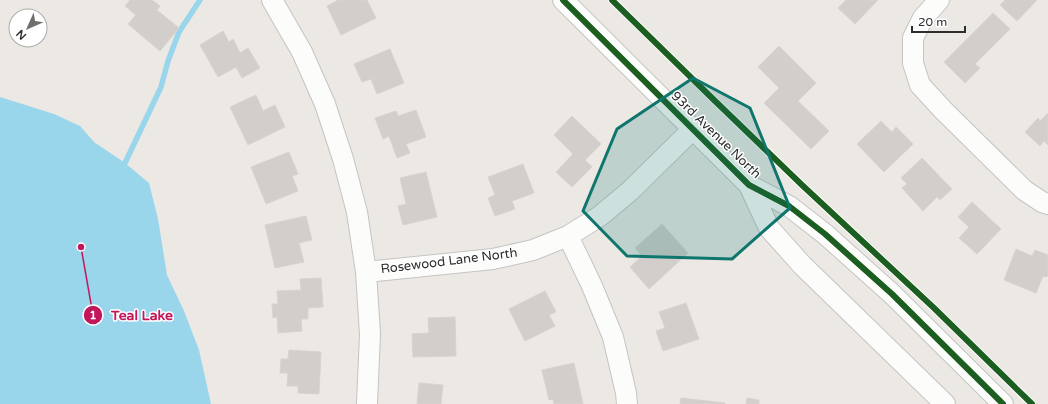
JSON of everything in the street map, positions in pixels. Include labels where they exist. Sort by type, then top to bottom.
[{"type":"street","points":[[272,0],[302,52],[325,104],[343,159],[357,212],[366,272]]},
{"type":"street","name":"93rd Avenue North","points":[[563,0],[749,185],[789,206],[825,234],[892,294],[1003,404]]},
{"type":"street","points":[[939,0],[923,18],[913,38],[913,63],[920,85],[942,110],[1024,190],[1042,202],[1048,204]]},
{"type":"street","name":"Rosewood Lane North","points":[[367,404],[370,334],[366,272],[493,259],[533,250],[568,236],[600,216],[630,192],[693,129]]},
{"type":"street","name":"93rd Avenue North","points":[[749,185],[769,228],[802,265],[945,404]]},
{"type":"street","points":[[568,236],[592,286],[613,337],[626,393],[627,404]]},
{"type":"highlighted area","points":[[693,78],[750,108],[790,208],[732,259],[627,256],[583,211],[617,129]]},
{"type":"water","points":[[0,97],[54,114],[80,126],[94,142],[125,163],[149,183],[158,219],[167,275],[184,311],[199,350],[211,404],[0,404]]},
{"type":"building","points":[[130,0],[152,0],[160,6],[157,10],[179,28],[160,51],[128,24],[136,15],[125,6]]},
{"type":"building","points":[[338,0],[367,0],[376,18],[341,35],[327,6]]},
{"type":"building","points":[[846,0],[878,0],[855,24],[838,8]]},
{"type":"building","points":[[1005,0],[1037,0],[1017,21],[1000,5]]},
{"type":"building","points":[[993,13],[1010,29],[975,64],[980,68],[965,83],[944,62]]},
{"type":"building","points":[[223,31],[229,42],[233,39],[240,53],[248,48],[260,68],[242,78],[236,67],[218,77],[200,45]]},
{"type":"building","points":[[779,46],[816,83],[798,101],[829,131],[811,149],[764,103],[779,88],[758,67]]},
{"type":"building","points":[[390,49],[404,83],[377,94],[371,79],[362,82],[354,64]]},
{"type":"building","points":[[256,95],[263,111],[275,105],[285,127],[248,145],[230,107]]},
{"type":"building","points":[[416,110],[426,137],[406,144],[410,153],[397,158],[389,136],[383,139],[375,118],[396,111],[398,116]]},
{"type":"building","points":[[1048,113],[1048,145],[1044,141],[1040,146],[1025,132],[1038,118],[1040,121]]},
{"type":"building","points":[[572,116],[601,144],[585,160],[592,167],[572,187],[556,172],[573,154],[554,135]]},
{"type":"building","points":[[881,121],[892,132],[896,127],[913,144],[884,172],[857,144]]},
{"type":"building","points":[[289,152],[298,174],[292,176],[298,191],[266,204],[251,167]]},
{"type":"building","points":[[922,158],[952,189],[940,200],[937,197],[923,211],[902,188],[907,184],[901,178]]},
{"type":"building","points":[[523,164],[534,193],[512,201],[515,209],[495,216],[488,198],[495,195],[488,177]]},
{"type":"building","points":[[426,172],[437,217],[403,225],[398,206],[406,204],[400,178]]},
{"type":"building","points":[[972,202],[1001,229],[977,254],[959,238],[969,227],[958,217]]},
{"type":"building","points":[[306,216],[312,240],[299,243],[304,262],[275,268],[265,225]]},
{"type":"building","points":[[662,224],[688,253],[649,289],[630,267],[642,256],[635,248]]},
{"type":"building","points":[[1016,249],[1032,256],[1035,250],[1048,255],[1048,275],[1047,277],[1043,276],[1036,293],[1004,280]]},
{"type":"building","points":[[321,278],[323,307],[308,308],[308,319],[301,319],[302,331],[278,333],[277,317],[273,318],[272,304],[278,304],[277,291],[301,290],[300,279]]},
{"type":"building","points":[[545,291],[556,312],[549,315],[555,326],[525,341],[509,309]]},
{"type":"building","points":[[686,303],[699,339],[663,351],[656,331],[665,328],[659,312]]},
{"type":"building","points":[[455,317],[456,356],[413,357],[412,334],[429,333],[428,318]]},
{"type":"building","points":[[289,350],[321,352],[319,394],[298,393],[298,386],[287,386],[288,373],[280,373],[281,359],[288,359]]},
{"type":"building","points":[[574,363],[583,404],[554,404],[553,399],[549,400],[542,370]]},
{"type":"building","points":[[419,383],[443,385],[441,404],[417,404]]},
{"type":"building","points":[[681,398],[725,403],[725,404],[680,404]]},
{"type":"building","points":[[747,398],[759,400],[759,404],[746,404]]},
{"type":"waterway","points":[[125,163],[161,87],[168,61],[179,32],[200,0]]},
{"type":"cycle path","points":[[563,0],[749,185],[789,206],[825,234],[892,294],[1003,404]]},
{"type":"cycle path","points":[[612,0],[802,185],[934,308],[1032,404]]},
{"type":"place","name":"Teal Lake","points":[[81,247]]}]
